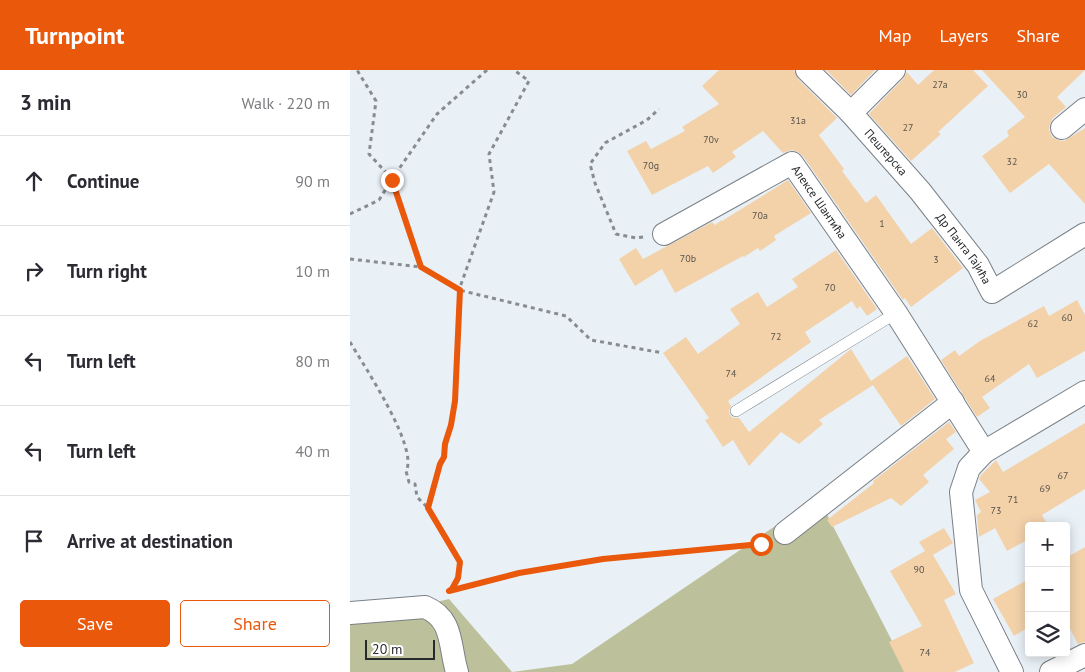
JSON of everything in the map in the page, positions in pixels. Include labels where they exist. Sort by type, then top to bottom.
[{"type":"street","name":"Пештерска","points":[[807,70],[851,113],[920,191]]},
{"type":"street","points":[[851,113],[894,70]]},
{"type":"street","points":[[1062,128],[1085,109]]},
{"type":"street","name":"Алексе Шантића","points":[[664,234],[792,163],[896,313],[984,452]]},
{"type":"street","name":"Др Панта Гајића","points":[[920,191],[978,266],[992,292],[1085,234]]},
{"type":"street","points":[[1012,672],[971,590],[960,492],[969,468],[984,452],[1085,392]]},
{"type":"street","points":[[785,533],[952,402]]},
{"type":"street","points":[[350,613],[417,607],[425,607],[435,611],[446,622],[458,672]]},
{"type":"street","points":[[1051,672],[1085,655]]},
{"type":"lane","points":[[736,411],[896,313]]},
{"type":"path","points":[[357,70],[376,101],[369,154],[392,180],[421,267]]},
{"type":"path","points":[[350,214],[379,200],[437,114],[487,70]]},
{"type":"path","points":[[428,508],[440,464],[444,457],[445,444],[451,425],[455,401],[460,290],[494,192],[489,154],[529,81],[514,70]]},
{"type":"path","points":[[659,109],[647,120],[605,143],[590,164],[594,183],[616,234],[636,238],[664,234]]},
{"type":"path","points":[[350,259],[421,267],[460,290],[566,316],[591,340],[663,354]]},
{"type":"path","points":[[350,342],[397,426],[407,449],[409,466],[406,471],[409,482],[415,484],[417,497],[428,508],[460,562],[458,578],[449,591],[519,573],[603,559],[761,544]]},
{"type":"green space","points":[[818,497],[908,672],[512,672],[572,664]]},
{"type":"green space","points":[[449,599],[512,672],[350,672],[350,623]]},
{"type":"building","points":[[719,70],[794,70],[798,79],[837,118],[819,135],[844,169],[842,171],[866,203],[876,195],[911,244],[932,228],[963,268],[911,307],[905,298],[903,300],[803,156],[792,150],[783,153],[763,131],[732,152],[736,157],[713,173],[708,166],[652,195],[627,151],[646,141],[651,149],[685,131],[682,127],[719,104],[702,86]]},
{"type":"building","points":[[826,70],[875,70],[851,95]]},
{"type":"building","points":[[934,70],[973,70],[988,86],[938,132],[941,134],[911,161],[869,114],[903,79],[907,72],[918,85]]},
{"type":"building","points":[[982,70],[1085,70],[1057,97],[1066,107],[1053,118],[1049,130],[1052,137],[1064,141],[1085,128],[1085,204],[1049,164],[1010,193],[982,156],[1009,136],[1007,131],[1025,117]]},
{"type":"building","points":[[788,180],[811,213],[774,236],[776,240],[760,251],[758,248],[675,293],[662,269],[635,286],[619,259],[636,248],[643,259],[712,222],[715,225]]},
{"type":"building","points":[[836,250],[877,309],[867,316],[860,306],[857,309],[852,301],[805,332],[811,342],[728,401],[731,406],[730,415],[733,418],[739,418],[749,432],[851,349],[871,381],[907,356],[935,399],[901,426],[873,385],[819,420],[823,424],[799,444],[781,432],[749,466],[733,440],[723,447],[705,420],[709,418],[663,353],[686,337],[698,354],[740,324],[730,309],[758,292],[767,307],[798,287],[792,279]]},
{"type":"building","points":[[1077,300],[1085,315],[1085,351],[1037,378],[1029,364],[982,397],[990,408],[977,417],[941,360],[955,350],[959,356],[980,341],[1044,306],[1049,316]]},
{"type":"building","points":[[949,422],[956,432],[946,439],[954,449],[923,475],[929,482],[901,506],[891,498],[832,527],[827,520],[874,483],[873,481]]},
{"type":"building","points":[[1085,423],[1085,489],[1042,515],[1046,522],[1025,522],[1025,541],[1007,551],[995,528],[979,537],[977,515],[981,512],[975,500],[990,492],[979,479],[996,460],[1003,472]]},
{"type":"building","points":[[944,528],[953,543],[933,555],[956,594],[944,600],[974,663],[955,672],[904,672],[889,642],[922,626],[890,571],[925,551],[919,542]]},
{"type":"building","points":[[1085,547],[1085,642],[1078,644],[1070,629],[1070,556]]},
{"type":"building","points":[[1025,581],[1025,629],[1014,636],[993,599]]},
{"type":"route","points":[[392,180],[421,267],[460,290],[455,401],[451,425],[445,444],[444,457],[440,464],[428,508],[460,562],[458,578],[449,591],[519,573],[603,559],[761,544]]}]
